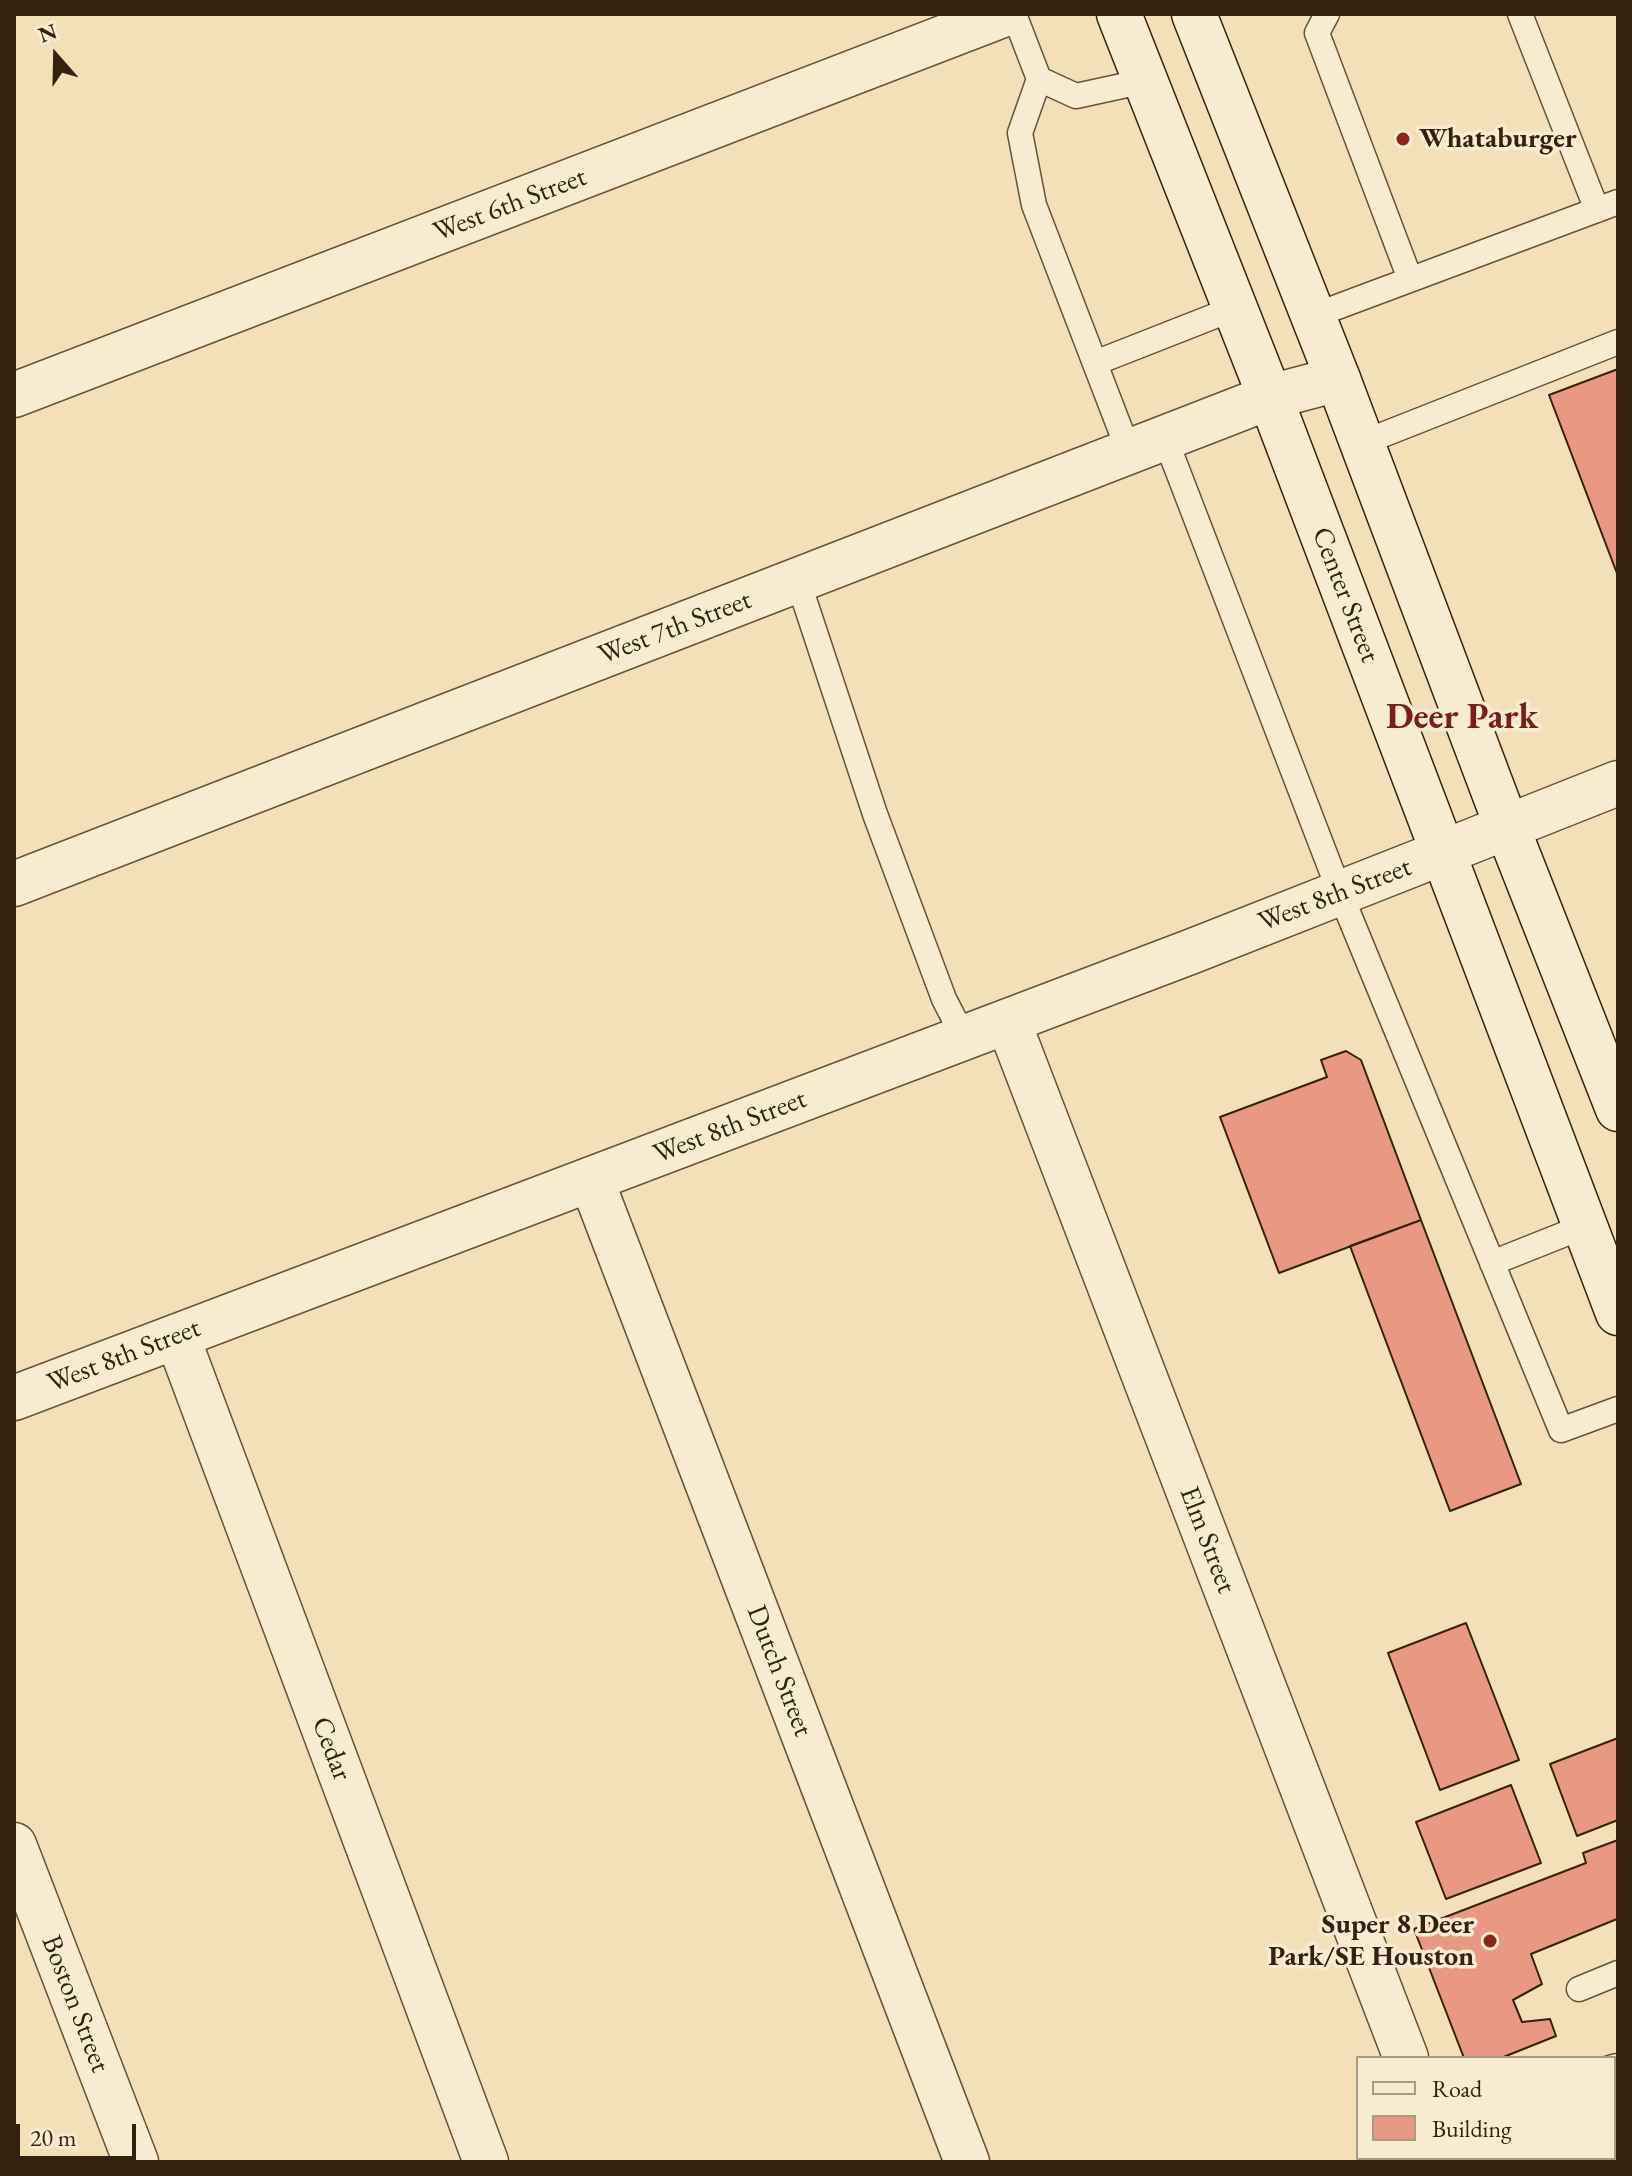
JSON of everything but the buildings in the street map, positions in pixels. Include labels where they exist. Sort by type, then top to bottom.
[{"type":"street","name":"West 6th Street","points":[[14,395],[1005,14]]},
{"type":"street","name":"Center Street","points":[[1119,14],[1270,397],[1618,1313]]},
{"type":"street","points":[[1194,14],[1338,379],[1507,827],[1618,1109]]},
{"type":"street","name":"West 7th Street","points":[[14,884],[1270,397],[1338,379]]},
{"type":"street","name":"West 8th Street","points":[[14,1398],[964,1038],[1618,783]]},
{"type":"street","name":"Elm Street","points":[[1008,1021],[1405,2056]]},
{"type":"street","name":"Dutch Street","points":[[591,1179],[967,2162]]},
{"type":"street","name":"Cedar","points":[[177,1336],[486,2162]]},
{"type":"street","name":"Boston Street","points":[[14,1845],[136,2162]]},
{"type":"lane","points":[[1014,14],[1039,79],[1020,133],[1034,205],[1095,363],[1147,445],[1340,893],[1561,1430],[1618,1409]]},
{"type":"lane","points":[[1327,14],[1317,33],[1410,279]]},
{"type":"lane","points":[[1313,316],[1607,206],[1520,14]]},
{"type":"lane","points":[[1039,79],[1076,96],[1145,81]]},
{"type":"lane","points":[[1095,363],[1235,308]]},
{"type":"lane","points":[[1362,443],[1618,342]]},
{"type":"lane","points":[[798,581],[879,827],[944,999],[964,1038]]},
{"type":"lane","points":[[1492,1263],[1585,1226]]},
{"type":"lane","points":[[1579,1989],[1618,1973]]},
{"type":"place","name":"Whataburger","points":[[1403,139]]},
{"type":"place","name":"Super 8 Deer Park/SE Houston","points":[[1490,1941]]},
{"type":"district","name":"Deer Park","points":[[1462,718]]}]
